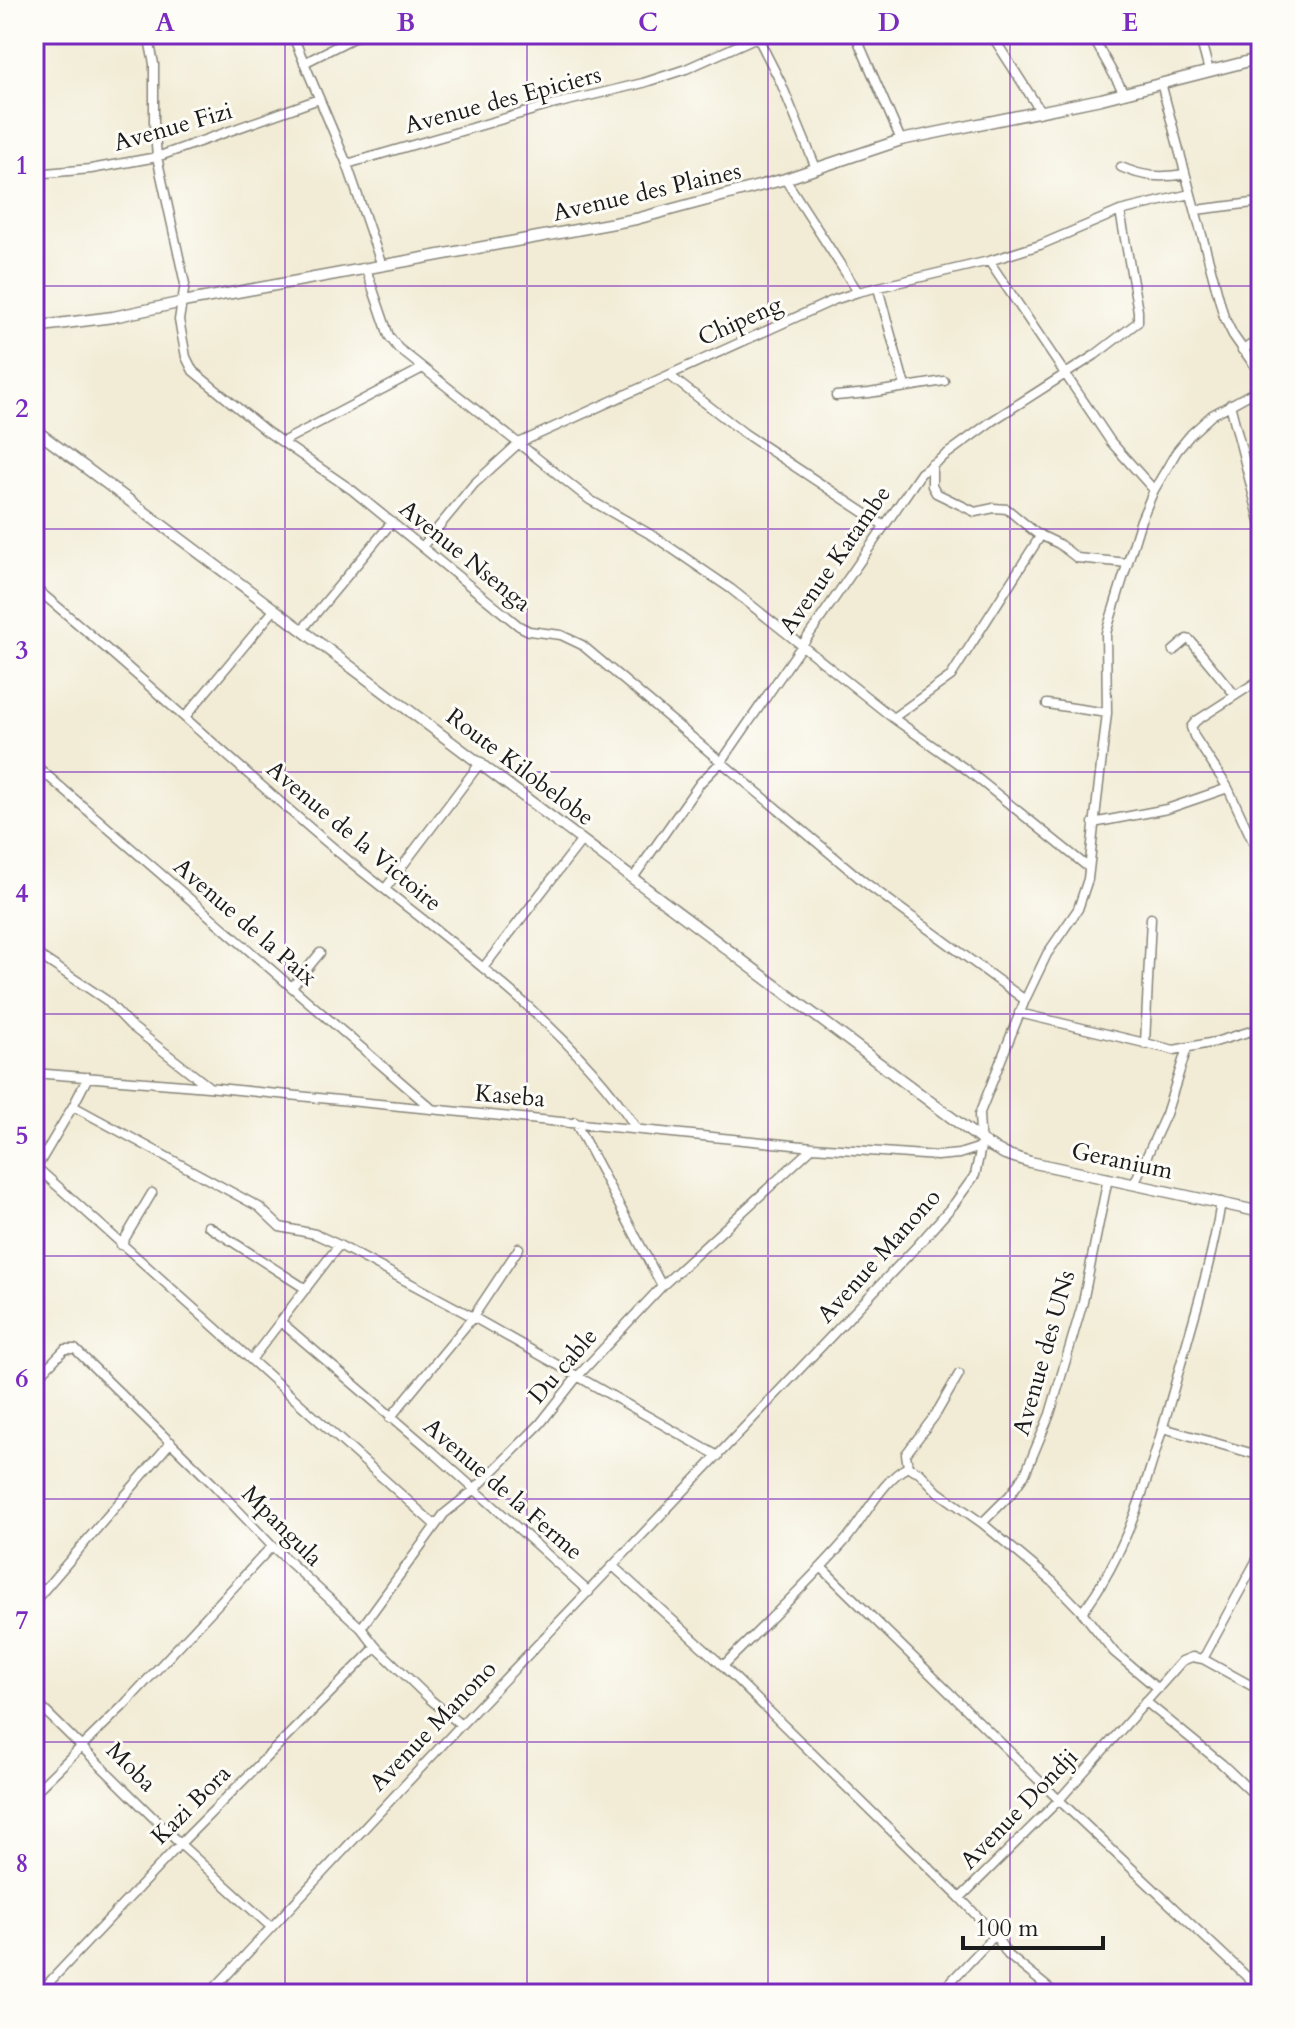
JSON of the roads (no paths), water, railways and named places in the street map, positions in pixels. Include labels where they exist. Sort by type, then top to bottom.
[{"type":"street","name":"Avenue Nsenga","points":[[148,34],[154,64],[157,157],[185,284],[179,320],[186,357],[201,381],[333,476],[524,629],[561,635],[582,645],[863,881],[1025,1000]]},
{"type":"street","points":[[292,34],[347,164],[382,266]]},
{"type":"street","points":[[304,63],[361,34]]},
{"type":"street","points":[[855,34],[901,140]]},
{"type":"street","points":[[991,34],[1041,112]]},
{"type":"street","points":[[1091,34],[1124,93]]},
{"type":"street","points":[[1199,34],[1209,71]]},
{"type":"street","points":[[757,35],[781,83],[816,168]]},
{"type":"street","name":"Avenue des Epiciers","points":[[347,164],[551,105],[643,83],[686,69],[757,35]]},
{"type":"street","name":"Avenue des Plaines","points":[[34,327],[87,322],[636,219],[785,179],[901,140],[1041,112],[1261,58]]},
{"type":"street","points":[[1161,83],[1224,317],[1242,350],[1261,375]]},
{"type":"street","name":"Avenue Fizi","points":[[34,174],[91,169],[157,157],[319,99]]},
{"type":"street","points":[[1121,167],[1152,177],[1185,174]]},
{"type":"street","points":[[785,179],[858,292]]},
{"type":"street","name":"Chipeng","points":[[422,547],[474,484],[519,443],[771,328],[858,292],[989,261],[1040,245],[1120,211],[1190,194]]},
{"type":"street","points":[[1196,210],[1261,202]]},
{"type":"street","name":"Avenue Katambe","points":[[633,878],[700,783],[722,761],[917,477],[992,421],[1066,374],[1138,322],[1120,211]]},
{"type":"street","points":[[989,261],[1121,456],[1154,490]]},
{"type":"street","points":[[366,269],[392,340],[423,368],[590,500],[655,537],[731,589],[800,646],[967,770],[1089,868]]},
{"type":"street","points":[[878,288],[905,386]]},
{"type":"street","points":[[1242,350],[1261,339]]},
{"type":"street","points":[[282,442],[423,368]]},
{"type":"street","points":[[670,376],[744,433],[883,525]]},
{"type":"street","points":[[836,396],[944,381]]},
{"type":"street","name":"Avenue Manono","points":[[209,1994],[918,1245],[975,1175],[980,1143],[979,1115],[1025,1000],[1047,954],[1078,909],[1088,879],[1107,713],[1106,633],[1141,520],[1154,490],[1191,434],[1230,404],[1261,388]]},
{"type":"street","points":[[1230,404],[1261,525]]},
{"type":"street","name":"Route Kilobelobe","points":[[34,429],[481,762],[980,1143]]},
{"type":"street","points":[[932,464],[932,486],[936,493],[975,512],[1007,509],[1077,558],[1128,563]]},
{"type":"street","points":[[302,630],[392,522]]},
{"type":"street","points":[[893,718],[951,676],[1041,535]]},
{"type":"street","name":"Avenue de la Victoire","points":[[34,587],[316,833],[483,968],[578,1056],[636,1128]]},
{"type":"street","points":[[185,717],[275,609]]},
{"type":"street","points":[[1173,651],[1189,639],[1235,695]]},
{"type":"street","points":[[1261,679],[1191,727],[1228,788],[1261,859]]},
{"type":"street","points":[[1047,704],[1107,713]]},
{"type":"street","points":[[385,889],[481,762]]},
{"type":"street","name":"Avenue de la Paix","points":[[34,764],[432,1109]]},
{"type":"street","points":[[1093,823],[1167,809],[1228,788]]},
{"type":"street","points":[[483,968],[582,840]]},
{"type":"street","points":[[1145,1044],[1151,918]]},
{"type":"street","points":[[34,952],[106,1000],[130,1025],[208,1087]]},
{"type":"street","points":[[292,987],[320,953]]},
{"type":"street","points":[[1019,1013],[1174,1050],[1261,1028]]},
{"type":"street","points":[[1134,1184],[1166,1114],[1187,1048]]},
{"type":"street","name":"Kaseba","points":[[34,1073],[208,1087],[813,1147],[937,1156],[959,1154],[980,1143]]},
{"type":"street","points":[[88,1077],[36,1166],[435,1525]]},
{"type":"street","points":[[73,1106],[259,1207],[280,1227],[315,1234],[339,1245],[718,1456]]},
{"type":"street","points":[[575,1122],[662,1286]]},
{"type":"street","name":"Geranium","points":[[980,1143],[1017,1159],[1261,1212]]},
{"type":"street","name":"Du cable","points":[[361,1628],[435,1525],[540,1424],[577,1377],[662,1286],[813,1147]]},
{"type":"street","name":"Avenue des UNs","points":[[982,1523],[1010,1495],[1025,1474],[1050,1414],[1083,1302],[1108,1178]]},
{"type":"street","points":[[121,1245],[152,1193]]},
{"type":"street","points":[[1082,1612],[1103,1580],[1135,1511],[1163,1428],[1214,1243],[1221,1202]]},
{"type":"street","points":[[208,1226],[306,1289]]},
{"type":"street","points":[[251,1360],[339,1245]]},
{"type":"street","points":[[390,1418],[473,1317],[519,1248]]},
{"type":"street","name":"Avenue de la Ferme","points":[[281,1322],[433,1452],[589,1592]]},
{"type":"street","name":"Mpangula","points":[[34,1381],[65,1349],[73,1347],[272,1546],[461,1725]]},
{"type":"street","points":[[908,1467],[906,1454],[936,1414],[959,1374]]},
{"type":"street","points":[[1163,1428],[1261,1456]]},
{"type":"street","points":[[34,1602],[171,1442]]},
{"type":"street","points":[[908,1467],[919,1472],[938,1492],[982,1523],[1053,1582],[1114,1652],[1158,1689]]},
{"type":"street","points":[[723,1666],[848,1538],[878,1495],[908,1467]]},
{"type":"street","points":[[34,1793],[82,1747],[272,1546]]},
{"type":"street","points":[[1261,1552],[1200,1658],[1261,1691]]},
{"type":"street","points":[[614,1567],[723,1666],[960,1898]]},
{"type":"street","points":[[821,1567],[1059,1800],[1261,1990]]},
{"type":"street","name":"Kazi Bora","points":[[38,1994],[180,1844],[376,1647]]},
{"type":"street","name":"Avenue Dondji","points":[[1056,1994],[1008,1955],[995,1935],[960,1898],[1059,1800],[1182,1661],[1200,1658]]},
{"type":"street","name":"Moba","points":[[34,1700],[180,1844],[271,1927]]},
{"type":"street","points":[[1145,1701],[1222,1764],[1261,1801]]},
{"type":"street","points":[[939,1994],[995,1935]]}]
